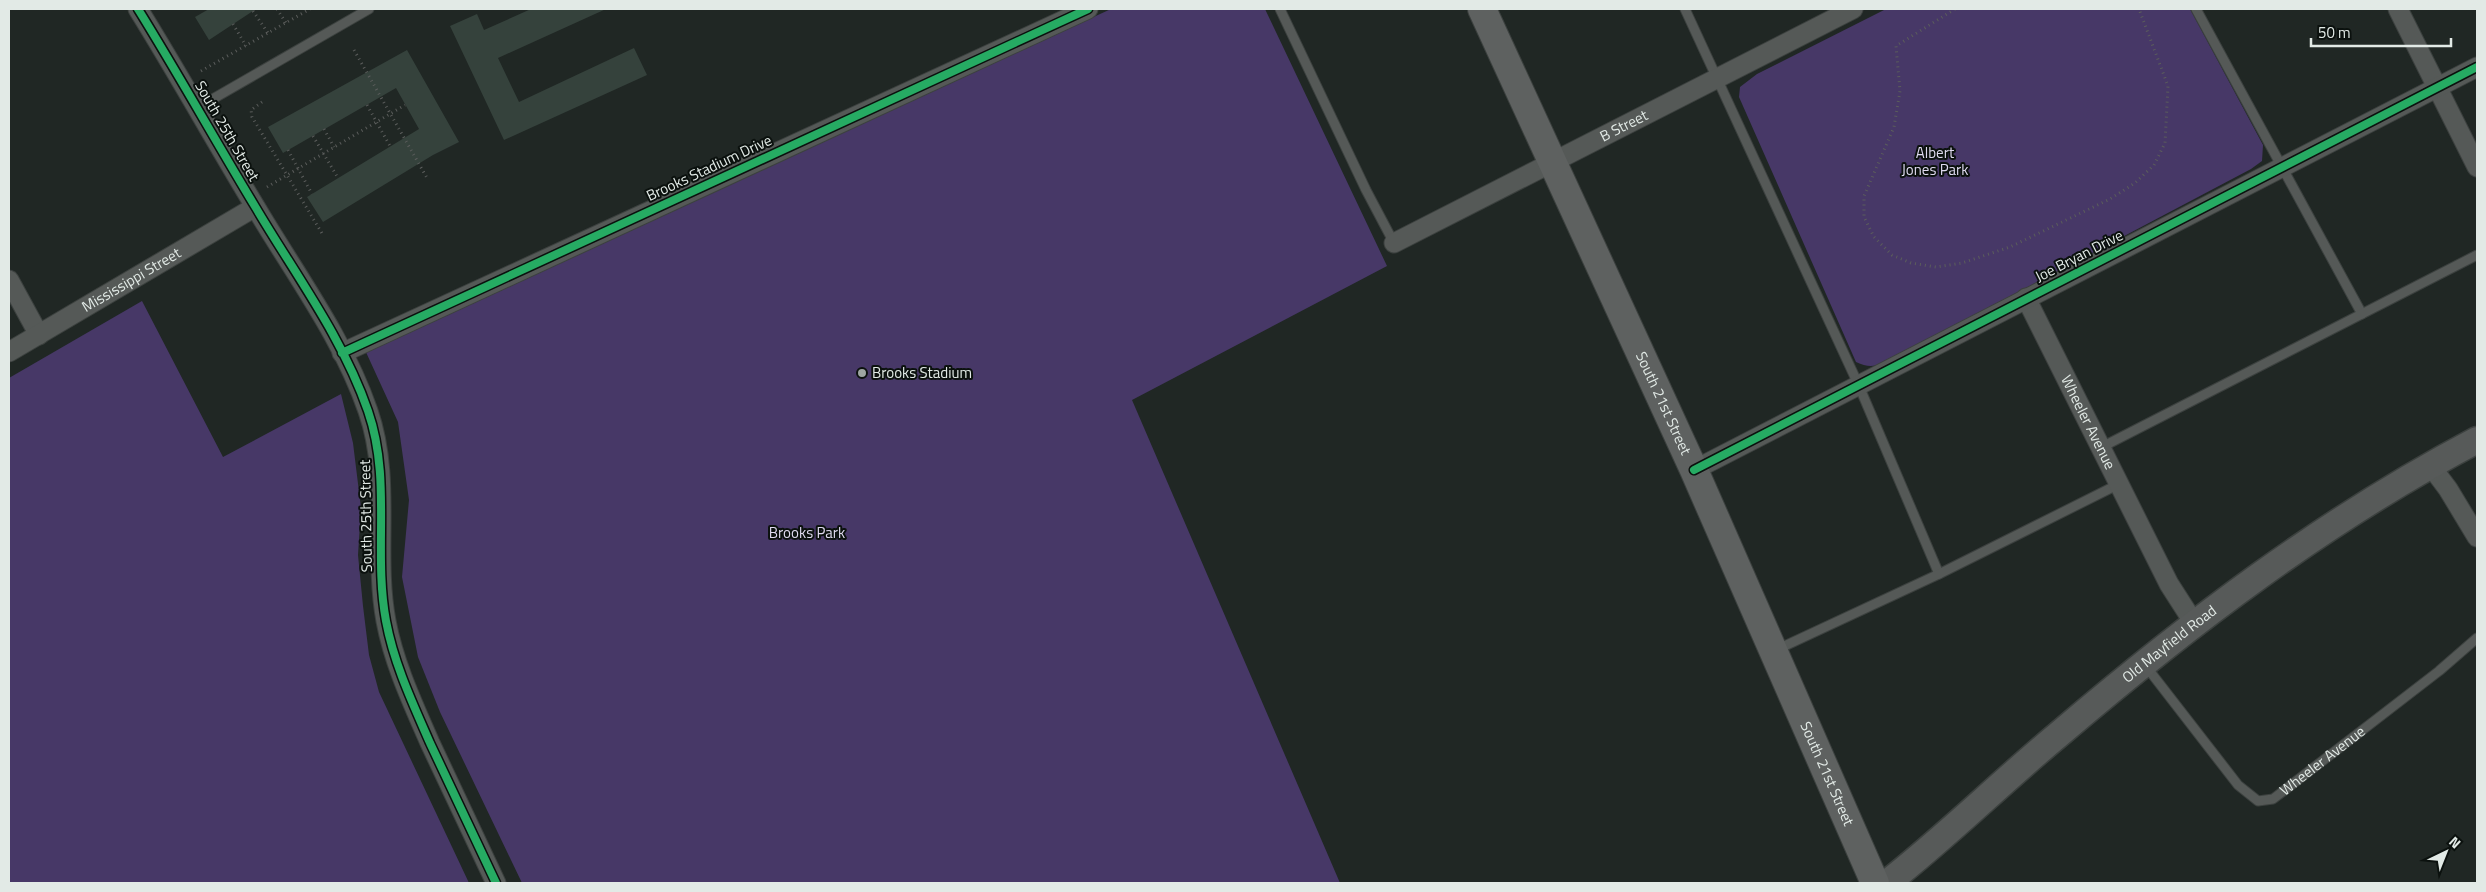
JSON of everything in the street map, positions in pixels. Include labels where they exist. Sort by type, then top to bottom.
[{"type":"main road","name":"South 21st Street","points":[[1482,9],[1694,470],[1875,883]]},
{"type":"street","name":"South 25th Street","points":[[138,9],[342,352],[357,382],[378,446],[381,480],[382,516],[380,551],[382,587],[386,621],[395,656],[421,723],[496,883]]},
{"type":"street","name":"Brooks Stadium Drive","points":[[342,352],[1088,9]]},
{"type":"street","name":"B Street","points":[[1394,242],[1853,9]]},
{"type":"street","points":[[2398,9],[2477,167]]},
{"type":"street","name":"Joe Bryan Drive","points":[[1694,470],[2477,67]]},
{"type":"street","name":"Mississippi Street","points":[[9,352],[255,207]]},
{"type":"street","points":[[9,280],[39,335]]},
{"type":"street","name":"Wheeler Avenue","points":[[2026,298],[2169,584],[2194,623]]},
{"type":"street","name":"Old Mayfield Road","points":[[1887,883],[2143,663],[2194,623],[2330,526],[2430,465],[2477,440]]},
{"type":"street","points":[[2430,465],[2448,489],[2477,537]]},
{"type":"lane","points":[[197,108],[369,9]]},
{"type":"lane","points":[[1280,9],[1366,190],[1394,242]]},
{"type":"lane","points":[[1685,9],[1859,386],[1939,574]]},
{"type":"lane","points":[[2196,9],[2362,314]]},
{"type":"lane","points":[[2100,448],[2477,256]]},
{"type":"lane","points":[[1774,652],[1939,574],[2119,484]]},
{"type":"lane","name":"Wheeler Avenue","points":[[2143,663],[2238,785],[2258,801],[2273,799],[2439,671],[2477,638]]},
{"type":"path","points":[[277,9],[286,23]]},
{"type":"path","points":[[298,9],[301,14]]},
{"type":"path","points":[[201,71],[310,9]]},
{"type":"path","points":[[1955,9],[1896,46],[1900,91],[1894,128],[1864,196],[1864,217],[1874,237],[1892,255],[1911,263],[1936,267],[1962,263],[1987,256],[2110,200],[2136,183],[2154,164],[2165,143],[2168,86],[2139,9]]},
{"type":"path","points":[[253,11],[268,33]]},
{"type":"path","points":[[233,24],[246,46]]},
{"type":"path","points":[[354,50],[428,178]]},
{"type":"path","points":[[262,102],[251,110],[252,117],[323,236]]},
{"type":"path","points":[[367,105],[390,146]]},
{"type":"path","points":[[268,187],[405,105]]},
{"type":"path","points":[[324,129],[334,147]]},
{"type":"path","points":[[313,136],[338,178]]},
{"type":"path","points":[[288,150],[312,194]]},
{"type":"green space","name":"Brooks Park","points":[[1111,9],[1265,9],[1387,266],[1132,400],[1340,883],[522,883],[440,712],[418,657],[402,577],[409,500],[398,422],[365,350]]},
{"type":"green space","name":"Albert Jones Park","points":[[1886,9],[2190,9],[2263,145],[2262,161],[2251,169],[1884,363],[1870,366],[1860,364],[1856,362],[1739,97],[1740,87],[1757,74]]},
{"type":"green space","points":[[142,301],[223,457],[341,394],[353,443],[361,508],[358,555],[369,655],[379,692],[469,883],[9,883],[9,378]]},
{"type":"building","points":[[209,9],[256,9],[209,40],[195,17]]},
{"type":"building","points":[[531,9],[606,9],[498,58],[519,102],[634,48],[647,75],[504,140],[450,26],[477,14],[484,30]]},
{"type":"building","points":[[407,50],[459,142],[433,155],[323,222],[307,197],[419,129],[396,88],[283,153],[268,127]]},
{"type":"cycle path","points":[[138,9],[332,332],[358,384],[375,437],[379,463],[382,595],[389,637],[417,714],[496,883]]},
{"type":"cycle path","points":[[342,353],[1088,9]]},
{"type":"cycle path","points":[[1694,470],[2477,67]]},
{"type":"place","name":"Brooks Stadium","points":[[862,373]]}]
